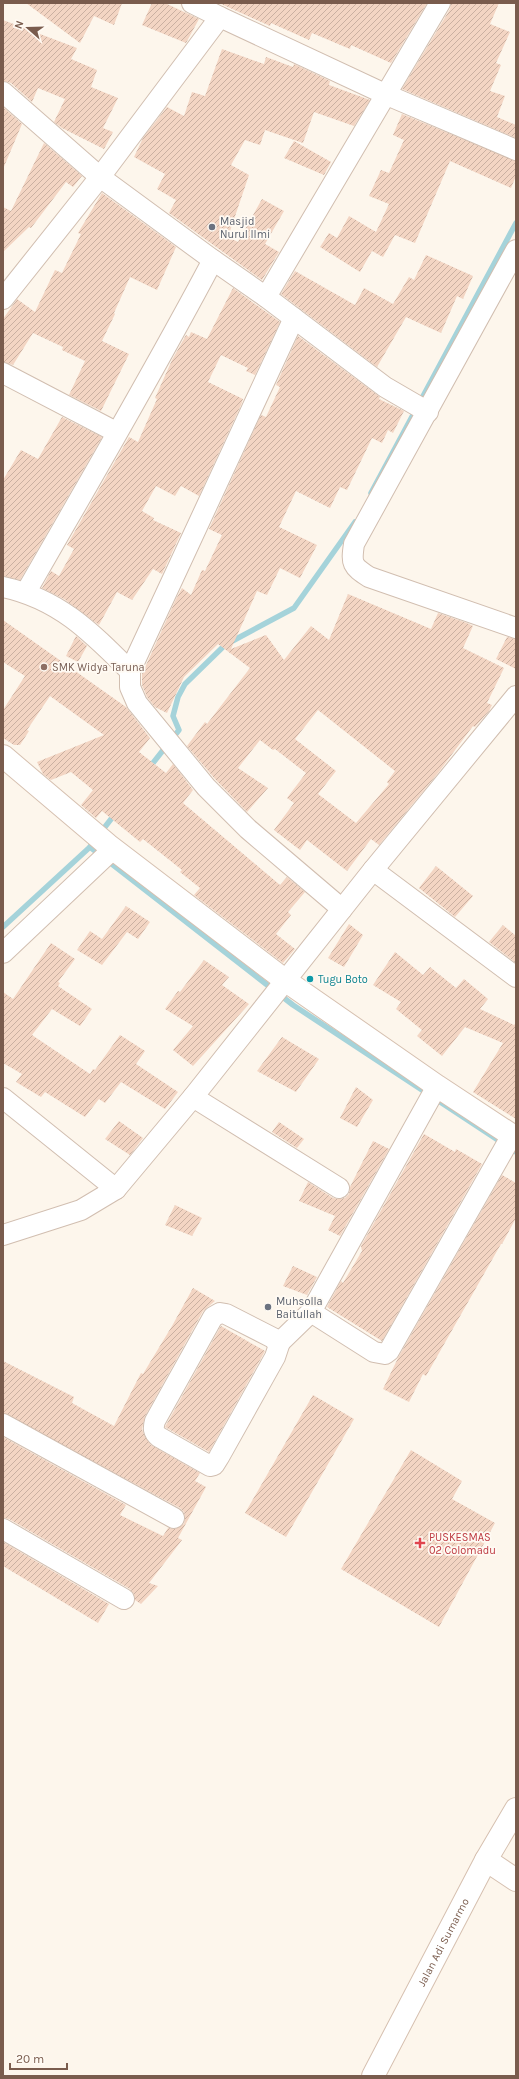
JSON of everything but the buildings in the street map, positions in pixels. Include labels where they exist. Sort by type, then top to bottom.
[{"type":"main road","points":[[3,756],[86,827],[107,854],[280,989],[432,1092],[510,1141]]},
{"type":"main road","name":"Jalan Adi Sumarmo","points":[[373,2076],[486,1860],[516,1809]]},
{"type":"main road","points":[[486,1860],[516,1880]]},
{"type":"street","points":[[192,3],[388,95],[516,150]]},
{"type":"street","points":[[266,297],[388,95],[440,3]]},
{"type":"street","points":[[3,299],[100,177],[220,16]]},
{"type":"street","points":[[3,92],[100,177],[266,297],[385,387],[420,408]]},
{"type":"street","points":[[516,250],[420,408],[354,544],[351,559],[356,568],[369,577],[516,628]]},
{"type":"street","points":[[26,592],[116,432],[165,350],[213,260]]},
{"type":"street","points":[[294,318],[130,671],[129,680],[132,695],[167,742],[206,787],[257,839],[342,909]]},
{"type":"street","points":[[3,373],[116,432]]},
{"type":"street","points":[[3,587],[26,592],[78,621],[130,671]]},
{"type":"street","points":[[3,1235],[82,1210],[116,1188],[193,1097],[373,870],[516,696]]},
{"type":"street","points":[[3,954],[107,854]]},
{"type":"street","points":[[373,870],[516,977]]},
{"type":"street","points":[[279,1343],[273,1338],[226,1314],[215,1315],[155,1420],[153,1427],[155,1434],[205,1465],[214,1465],[275,1358],[279,1343],[311,1312],[432,1092]]},
{"type":"street","points":[[193,1097],[338,1188]]},
{"type":"street","points":[[3,1098],[116,1188]]},
{"type":"street","points":[[311,1312],[374,1352],[384,1354],[389,1351],[510,1141]]},
{"type":"street","points":[[3,1424],[174,1518]]},
{"type":"street","points":[[3,1529],[124,1599]]},
{"type":"waterway","points":[[371,493],[516,223]]},
{"type":"waterway","points":[[149,768],[179,730],[173,716],[178,697],[185,684],[225,645],[294,608],[355,522]]},
{"type":"waterway","points":[[101,832],[115,814]]},
{"type":"waterway","points":[[3,927],[90,847],[96,839]]},
{"type":"waterway","points":[[90,847],[293,1005],[516,1152]]},
{"type":"place","name":"Masjid Nurul Ilmi","points":[[212,227]]},
{"type":"place","name":"SMK Widya Taruna","points":[[44,667]]},
{"type":"place","name":"Tugu Boto","points":[[310,979]]},
{"type":"place","name":"Muhsolla Baitullah","points":[[268,1307]]},
{"type":"place","name":"PUSKESMAS 02 Colomadu","points":[[420,1543]]}]
